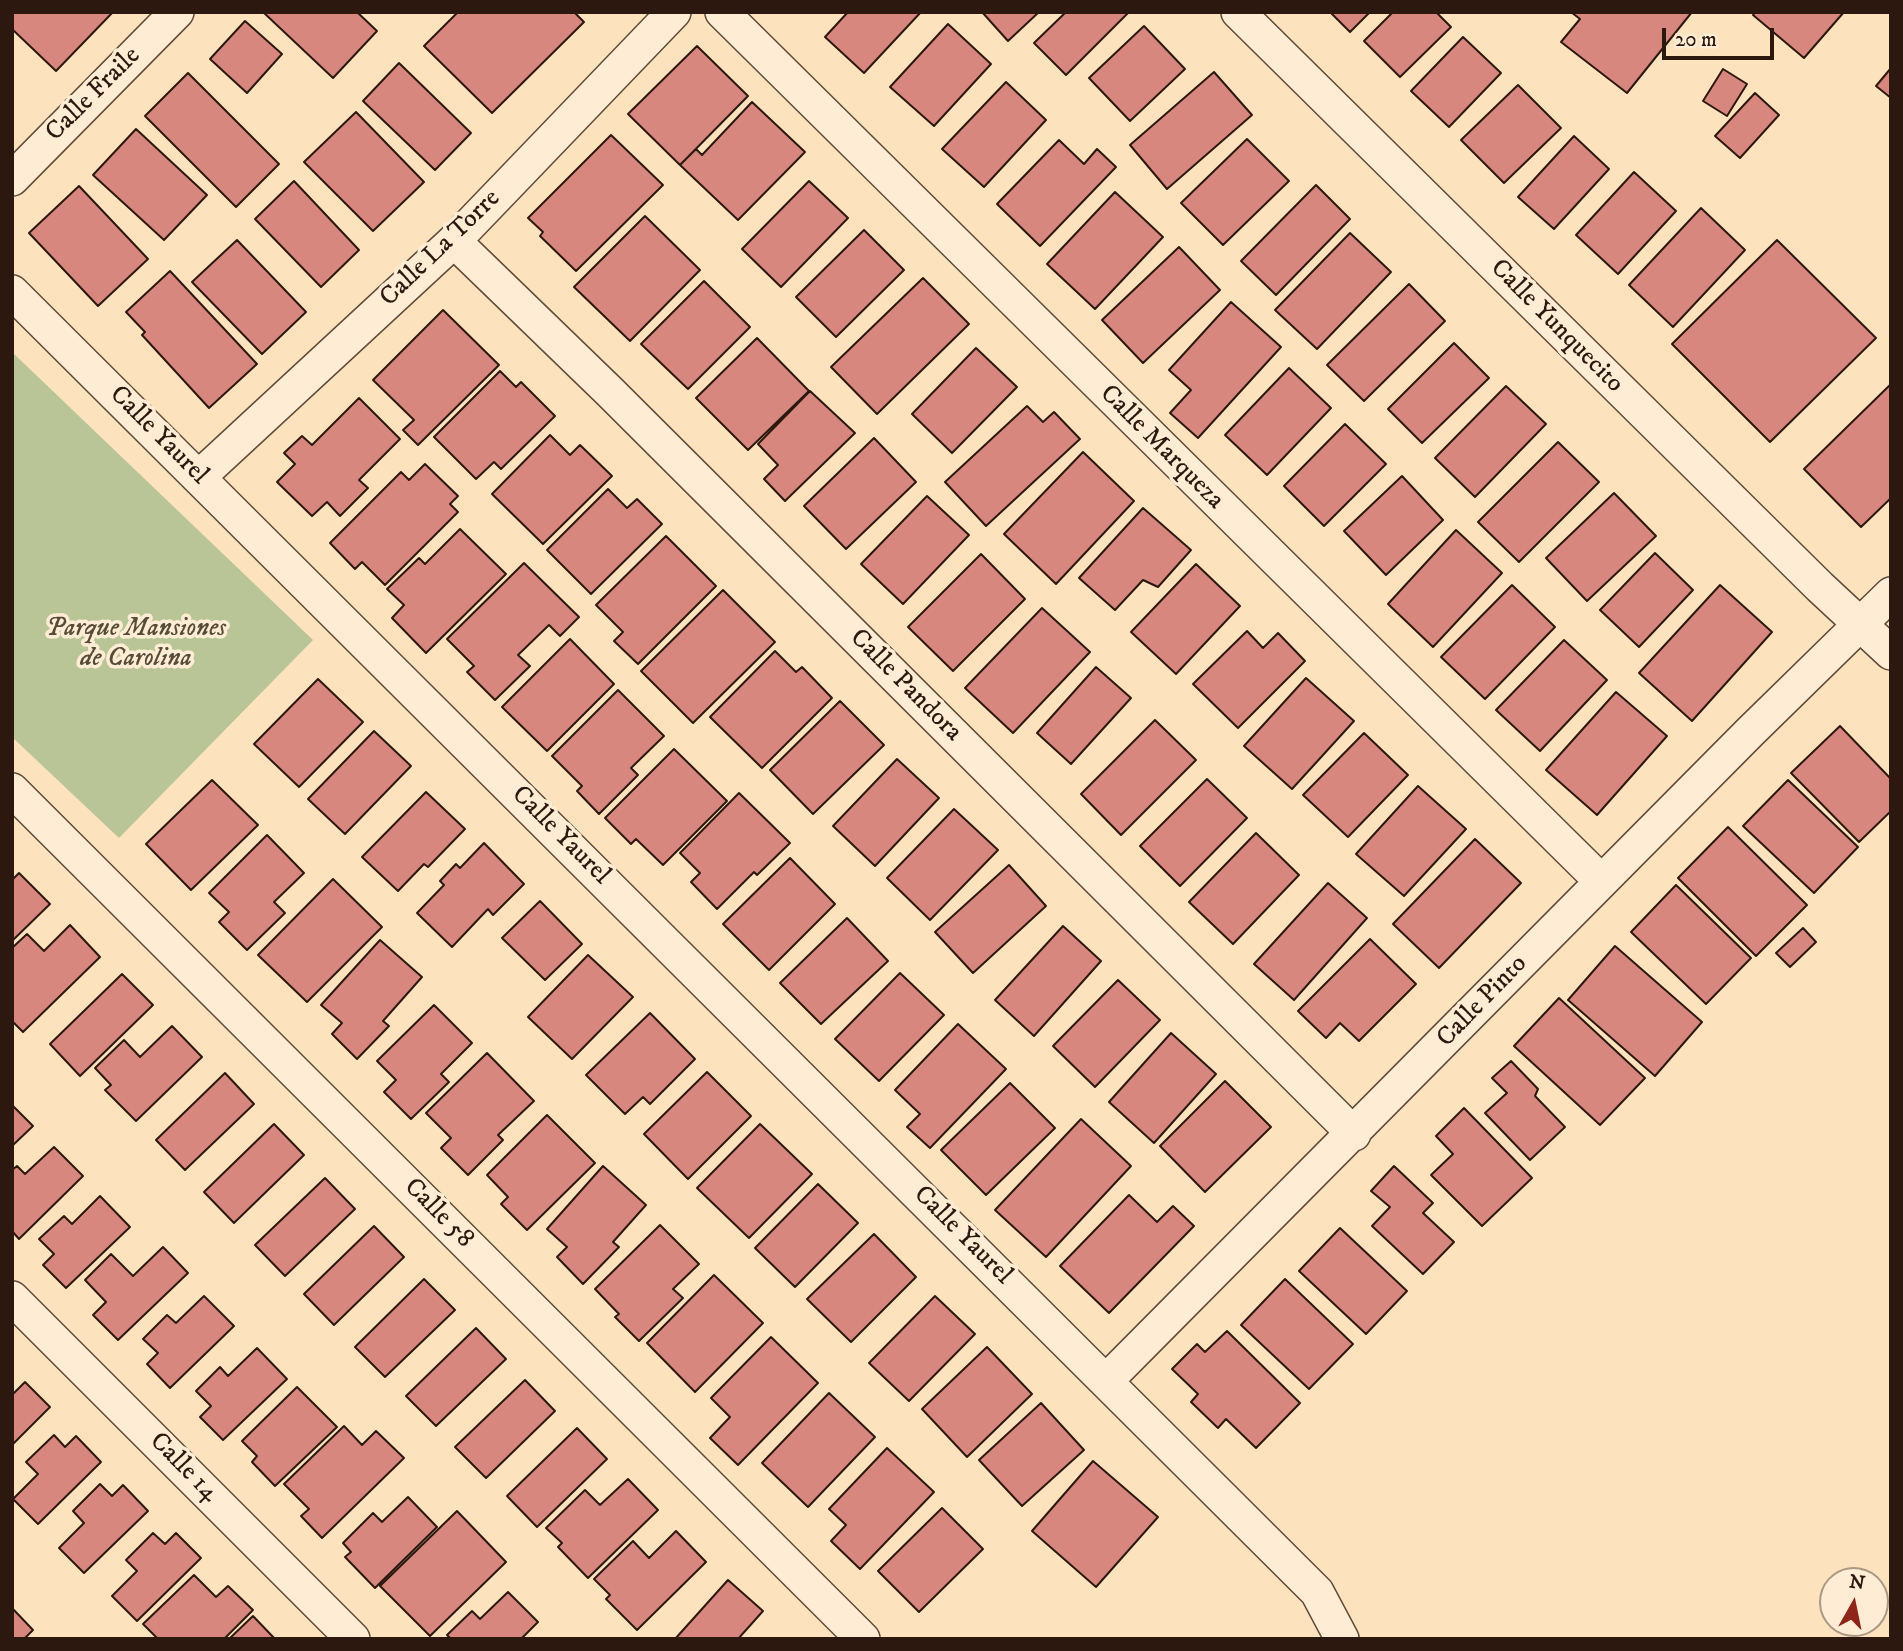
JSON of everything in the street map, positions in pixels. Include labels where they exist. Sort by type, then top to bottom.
[{"type":"street","name":"Calle Fraile","points":[[12,179],[177,12]]},
{"type":"street","name":"Calle La Torre","points":[[199,477],[454,241],[674,12]]},
{"type":"street","name":"Calle Marqueza","points":[[722,12],[1601,881]]},
{"type":"street","name":"Calle Yunquecito","points":[[1238,12],[1811,579],[1876,638]]},
{"type":"street","name":"Calle Pandora","points":[[454,241],[610,392],[1354,1134]]},
{"type":"street","name":"Calle Yaurel","points":[[12,292],[1317,1592],[1342,1639]]},
{"type":"street","name":"Calle Pinto","points":[[1107,1380],[1354,1134],[1601,881],[1876,638],[1891,594]]},
{"type":"street","name":"Calle 58","points":[[12,790],[863,1639]]},
{"type":"street","name":"Calle 14","points":[[12,1298],[354,1639]]},
{"type":"green space","name":"Parque Mansiones de Carolina","points":[[12,352],[313,640],[119,838],[12,737]]},
{"type":"building","points":[[12,12],[113,12],[56,71],[12,29]]},
{"type":"building","points":[[263,12],[357,12],[377,31],[333,78]]},
{"type":"building","points":[[458,12],[574,12],[584,22],[492,113],[424,46]]},
{"type":"building","points":[[848,12],[921,12],[864,73],[825,37]]},
{"type":"building","points":[[982,12],[1039,12],[1008,41]]},
{"type":"building","points":[[1066,12],[1129,12],[1066,75],[1034,43]]},
{"type":"building","points":[[1330,12],[1370,12],[1350,32]]},
{"type":"building","points":[[1393,12],[1436,12],[1451,27],[1400,77],[1364,41]]},
{"type":"building","points":[[1571,12],[1692,12],[1627,93],[1561,42],[1580,19]]},
{"type":"building","points":[[1755,12],[1844,12],[1804,58],[1753,15]]},
{"type":"building","points":[[245,21],[282,54],[247,93],[210,59]]},
{"type":"building","points":[[948,24],[991,64],[934,126],[890,87]]},
{"type":"building","points":[[1144,26],[1185,69],[1130,121],[1089,78]]},
{"type":"building","points":[[1463,37],[1501,73],[1449,127],[1411,91]]},
{"type":"building","points":[[697,46],[748,96],[680,165],[628,114]]},
{"type":"building","points":[[399,63],[471,133],[435,170],[363,101]]},
{"type":"building","points":[[1891,68],[1891,98],[1876,86]]},
{"type":"building","points":[[1723,69],[1747,84],[1727,116],[1703,101]]},
{"type":"building","points":[[1214,72],[1252,115],[1167,189],[1130,145]]},
{"type":"building","points":[[188,73],[279,164],[236,207],[145,116]]},
{"type":"building","points":[[1006,82],[1046,120],[984,187],[942,149]]},
{"type":"building","points":[[1518,85],[1561,128],[1504,183],[1461,140]]},
{"type":"building","points":[[1755,93],[1779,115],[1740,158],[1715,136]]},
{"type":"building","points":[[752,102],[805,152],[738,220],[680,165],[696,149],[702,155]]},
{"type":"building","points":[[356,112],[424,182],[373,231],[304,162]]},
{"type":"building","points":[[136,129],[207,195],[164,240],[93,175]]},
{"type":"building","points":[[611,135],[663,185],[576,271],[540,236],[543,232],[528,218]]},
{"type":"building","points":[[1574,136],[1609,169],[1554,229],[1518,197]]},
{"type":"building","points":[[1247,139],[1289,181],[1223,245],[1181,203]]},
{"type":"building","points":[[1059,140],[1084,164],[1097,149],[1116,167],[1040,246],[997,204]]},
{"type":"building","points":[[1634,172],[1676,211],[1618,274],[1576,235]]},
{"type":"building","points":[[294,181],[359,250],[321,287],[255,219]]},
{"type":"building","points":[[809,181],[848,218],[781,287],[742,249]]},
{"type":"building","points":[[1316,185],[1350,219],[1276,295],[1241,261]]},
{"type":"building","points":[[79,186],[148,259],[98,306],[29,233]]},
{"type":"building","points":[[1115,192],[1163,237],[1095,309],[1047,264]]},
{"type":"building","points":[[1701,208],[1745,250],[1673,327],[1629,285]]},
{"type":"building","points":[[645,216],[700,270],[630,341],[574,287]]},
{"type":"building","points":[[864,230],[904,270],[836,337],[796,297]]},
{"type":"building","points":[[1350,233],[1391,272],[1317,349],[1275,310]]},
{"type":"building","points":[[237,240],[306,312],[262,354],[192,282]]},
{"type":"building","points":[[1777,240],[1876,338],[1770,442],[1672,344]]},
{"type":"building","points":[[1179,247],[1220,290],[1143,363],[1102,320]]},
{"type":"building","points":[[170,271],[257,364],[209,408],[142,335],[145,332],[126,312]]},
{"type":"building","points":[[923,278],[969,324],[877,414],[831,367]]},
{"type":"building","points":[[704,281],[750,327],[688,389],[641,344]]},
{"type":"building","points":[[1409,284],[1445,321],[1364,401],[1327,365]]},
{"type":"building","points":[[1231,302],[1281,347],[1198,438],[1170,413],[1191,390],[1169,370]]},
{"type":"building","points":[[443,310],[499,365],[418,445],[403,430],[414,420],[373,380]]},
{"type":"building","points":[[757,338],[809,391],[748,450],[696,398]]},
{"type":"building","points":[[1454,343],[1489,378],[1422,443],[1388,409]]},
{"type":"building","points":[[976,348],[1017,387],[952,453],[912,414]]},
{"type":"building","points":[[1289,368],[1331,408],[1267,475],[1225,435]]},
{"type":"building","points":[[500,371],[516,387],[521,382],[555,416],[501,469],[494,462],[476,479],[434,437]]},
{"type":"building","points":[[1891,384],[1891,498],[1861,527],[1804,469]]},
{"type":"building","points":[[1506,386],[1546,424],[1475,497],[1435,458]]},
{"type":"building","points":[[810,391],[855,433],[785,501],[764,479],[778,465],[758,444]]},
{"type":"building","points":[[359,398],[400,439],[359,480],[368,488],[340,516],[327,502],[312,516],[277,482],[295,464],[284,453],[302,436],[312,445]]},
{"type":"building","points":[[1027,406],[1043,422],[1054,412],[1080,439],[986,526],[945,482]]},
{"type":"building","points":[[1345,424],[1386,464],[1324,526],[1284,486]]},
{"type":"building","points":[[550,435],[570,455],[580,445],[612,476],[543,544],[492,494]]},
{"type":"building","points":[[874,438],[916,482],[846,549],[804,506]]},
{"type":"building","points":[[1558,442],[1599,482],[1519,562],[1478,522]]},
{"type":"building","points":[[1083,452],[1134,501],[1056,584],[1004,534]]},
{"type":"building","points":[[425,464],[458,496],[450,504],[458,512],[385,585],[362,562],[355,569],[330,543],[401,472],[409,480]]},
{"type":"building","points":[[1402,476],[1443,520],[1386,575],[1344,531]]},
{"type":"building","points":[[608,489],[627,508],[637,499],[662,524],[591,594],[547,550]]},
{"type":"building","points":[[1614,493],[1656,536],[1587,601],[1546,558]]},
{"type":"building","points":[[927,496],[969,535],[903,604],[861,564]]},
{"type":"building","points":[[1143,508],[1191,550],[1158,587],[1143,580],[1115,610],[1079,578]]},
{"type":"building","points":[[460,529],[506,574],[426,653],[392,618],[404,605],[387,589],[419,558],[425,564]]},
{"type":"building","points":[[1456,530],[1502,573],[1433,647],[1388,604]]},
{"type":"building","points":[[666,536],[716,586],[638,664],[614,641],[623,632],[596,605]]},
{"type":"building","points":[[1655,553],[1693,590],[1639,647],[1600,610]]},
{"type":"building","points":[[981,554],[1025,599],[953,671],[908,627]]},
{"type":"building","points":[[524,563],[579,617],[560,636],[549,625],[518,655],[530,666],[495,700],[467,672],[474,666],[447,639]]},
{"type":"building","points":[[1196,564],[1240,606],[1176,674],[1131,632]]},
{"type":"building","points":[[1512,585],[1555,627],[1485,699],[1441,657]]},
{"type":"building","points":[[1720,585],[1772,632],[1692,721],[1639,673]]},
{"type":"building","points":[[723,590],[775,642],[693,723],[641,671]]},
{"type":"building","points":[[1042,608],[1090,652],[1013,733],[965,688]]},
{"type":"building","points":[[1247,631],[1263,648],[1278,633],[1305,661],[1238,728],[1193,684]]},
{"type":"building","points":[[570,639],[614,684],[547,751],[502,707]]},
{"type":"building","points":[[1564,640],[1607,680],[1540,751],[1496,710]]},
{"type":"building","points":[[775,651],[796,672],[802,667],[832,698],[762,768],[710,717]]},
{"type":"building","points":[[1096,667],[1131,698],[1071,764],[1037,733]]},
{"type":"building","points":[[1306,678],[1354,721],[1292,789],[1244,746]]},
{"type":"building","points":[[318,679],[363,722],[299,787],[254,744]]},
{"type":"building","points":[[618,690],[664,736],[631,768],[638,775],[599,814],[577,791],[582,786],[552,756]]},
{"type":"building","points":[[1616,692],[1667,736],[1597,815],[1546,770]]},
{"type":"building","points":[[840,701],[884,745],[813,814],[770,770]]},
{"type":"building","points":[[1155,720],[1196,760],[1121,835],[1081,794]]},
{"type":"building","points":[[1840,726],[1891,779],[1891,811],[1859,842],[1791,773]]},
{"type":"building","points":[[374,731],[411,766],[345,834],[308,799]]},
{"type":"building","points":[[1364,733],[1408,775],[1348,837],[1303,795]]},
{"type":"building","points":[[674,749],[727,801],[663,865],[636,839],[631,844],[605,818]]},
{"type":"building","points":[[897,759],[939,798],[875,866],[833,826]]},
{"type":"building","points":[[1207,779],[1247,818],[1180,886],[1140,846]]},
{"type":"building","points":[[212,780],[258,825],[191,890],[146,844]]},
{"type":"building","points":[[1788,780],[1858,847],[1814,893],[1743,826]]},
{"type":"building","points":[[1418,786],[1466,829],[1404,896],[1356,854]]},
{"type":"building","points":[[426,792],[465,829],[428,867],[424,864],[398,891],[362,857]]},
{"type":"building","points":[[739,793],[790,843],[757,875],[754,872],[717,909],[691,882],[700,873],[680,853]]},
{"type":"building","points":[[954,809],[998,850],[930,920],[887,878]]},
{"type":"building","points":[[1728,827],[1807,905],[1756,956],[1678,878]]},
{"type":"building","points":[[1256,833],[1299,875],[1233,944],[1189,902]]},
{"type":"building","points":[[267,835],[304,873],[274,902],[285,913],[247,950],[219,922],[229,912],[209,893]]},
{"type":"building","points":[[1475,839],[1521,883],[1439,968],[1393,924]]},
{"type":"building","points":[[484,843],[524,884],[493,915],[488,909],[452,947],[417,913],[444,885],[440,881],[456,864],[460,868]]},
{"type":"building","points":[[790,858],[835,904],[769,970],[723,924]]},
{"type":"building","points":[[1009,865],[1046,906],[973,973],[935,932]]},
{"type":"building","points":[[19,873],[50,904],[12,941],[12,880]]},
{"type":"building","points":[[333,879],[382,927],[307,1002],[258,955]]},
{"type":"building","points":[[1328,883],[1367,918],[1294,1000],[1254,964]]},
{"type":"building","points":[[1676,885],[1751,958],[1706,1004],[1631,932]]},
{"type":"building","points":[[540,901],[582,944],[545,980],[502,938]]},
{"type":"building","points":[[847,918],[888,961],[821,1024],[780,983]]},
{"type":"building","points":[[70,925],[100,957],[23,1032],[12,1021],[12,948],[27,934],[44,951]]},
{"type":"building","points":[[1063,926],[1101,961],[1034,1036],[995,1000]]},
{"type":"building","points":[[1803,928],[1816,942],[1790,967],[1776,953]]},
{"type":"building","points":[[1370,939],[1416,984],[1359,1041],[1340,1023],[1326,1038],[1298,1011]]},
{"type":"building","points":[[380,940],[422,977],[383,1021],[389,1026],[357,1059],[332,1034],[342,1023],[321,1005]]},
{"type":"building","points":[[1615,946],[1702,1022],[1655,1076],[1568,1000]]},
{"type":"building","points":[[588,955],[633,997],[572,1059],[528,1017]]},
{"type":"building","points":[[900,973],[944,1015],[879,1081],[835,1039]]},
{"type":"building","points":[[122,974],[153,1005],[80,1076],[50,1044]]},
{"type":"building","points":[[1118,980],[1160,1020],[1095,1087],[1053,1046]]},
{"type":"building","points":[[1559,998],[1645,1078],[1600,1125],[1514,1046]]},
{"type":"building","points":[[434,1005],[472,1043],[441,1074],[449,1082],[411,1119],[384,1092],[396,1080],[377,1061]]},
{"type":"building","points":[[650,1013],[695,1059],[650,1104],[643,1097],[625,1114],[586,1075]]},
{"type":"building","points":[[958,1024],[1006,1069],[930,1148],[907,1127],[920,1114],[895,1090]]},
{"type":"building","points":[[172,1026],[202,1057],[136,1121],[105,1090],[111,1085],[95,1068],[124,1040],[140,1057]]},
{"type":"building","points":[[1171,1033],[1216,1074],[1154,1143],[1109,1102]]},
{"type":"building","points":[[487,1053],[534,1101],[498,1135],[503,1140],[468,1175],[441,1148],[451,1138],[426,1113]]},
{"type":"building","points":[[1511,1061],[1538,1089],[1535,1096],[1565,1127],[1530,1160],[1485,1113],[1507,1093],[1492,1078]]},
{"type":"building","points":[[707,1072],[751,1116],[688,1179],[644,1134]]},
{"type":"building","points":[[225,1073],[254,1104],[185,1170],[156,1140]]},
{"type":"building","points":[[1225,1081],[1271,1127],[1205,1192],[1160,1146]]},
{"type":"building","points":[[1010,1083],[1055,1128],[986,1195],[941,1150]]},
{"type":"building","points":[[12,1105],[33,1126],[12,1146]]},
{"type":"building","points":[[1464,1108],[1532,1178],[1482,1226],[1431,1175],[1453,1154],[1436,1136]]},
{"type":"building","points":[[547,1115],[595,1163],[527,1230],[501,1204],[508,1197],[487,1175]]},
{"type":"building","points":[[1081,1119],[1131,1166],[1046,1257],[995,1210]]},
{"type":"building","points":[[274,1124],[304,1155],[234,1223],[204,1192]]},
{"type":"building","points":[[760,1124],[812,1174],[749,1238],[697,1188]]},
{"type":"building","points":[[54,1147],[83,1176],[19,1239],[12,1231],[12,1170],[17,1166],[25,1174]]},
{"type":"building","points":[[603,1166],[646,1205],[613,1242],[619,1247],[583,1284],[557,1257],[567,1247],[547,1229]]},
{"type":"building","points":[[1394,1166],[1433,1203],[1423,1213],[1454,1242],[1423,1274],[1372,1226],[1390,1207],[1371,1191]]},
{"type":"building","points":[[325,1178],[355,1209],[285,1276],[255,1245]]},
{"type":"building","points":[[818,1184],[858,1223],[795,1287],[755,1248]]},
{"type":"building","points":[[1129,1195],[1157,1222],[1173,1206],[1194,1226],[1109,1313],[1060,1266]]},
{"type":"building","points":[[100,1196],[130,1227],[66,1288],[43,1265],[54,1254],[39,1239],[64,1216],[72,1224]]},
{"type":"building","points":[[660,1225],[699,1264],[673,1289],[683,1298],[639,1341],[615,1317],[619,1314],[595,1289]]},
{"type":"building","points":[[374,1226],[404,1257],[334,1325],[304,1294]]},
{"type":"building","points":[[1340,1228],[1407,1291],[1366,1334],[1299,1271]]},
{"type":"building","points":[[874,1234],[916,1277],[851,1342],[807,1299]]},
{"type":"building","points":[[163,1247],[188,1273],[118,1340],[93,1315],[106,1302],[85,1280],[111,1254],[133,1276]]},
{"type":"building","points":[[714,1275],[763,1323],[695,1392],[647,1343]]},
{"type":"building","points":[[424,1279],[455,1310],[385,1377],[355,1347]]},
{"type":"building","points":[[1285,1279],[1353,1344],[1309,1389],[1241,1325]]},
{"type":"building","points":[[204,1296],[234,1326],[170,1388],[147,1364],[158,1353],[143,1339],[167,1315],[176,1323]]},
{"type":"building","points":[[935,1296],[975,1334],[909,1401],[869,1363]]},
{"type":"building","points":[[476,1328],[506,1359],[436,1426],[406,1396]]},
{"type":"building","points":[[1227,1331],[1300,1403],[1256,1448],[1226,1419],[1218,1428],[1191,1402],[1198,1394],[1172,1369],[1197,1344],[1205,1352]]},
{"type":"building","points":[[771,1337],[818,1383],[738,1465],[710,1438],[730,1417],[711,1398]]},
{"type":"building","points":[[987,1347],[1032,1394],[967,1457],[922,1409]]},
{"type":"building","points":[[257,1348],[287,1379],[223,1440],[200,1417],[211,1406],[196,1391],[220,1367],[228,1376]]},
{"type":"building","points":[[525,1380],[555,1411],[486,1478],[455,1447]]},
{"type":"building","points":[[25,1382],[50,1407],[12,1445],[12,1391],[14,1393]]},
{"type":"building","points":[[297,1387],[337,1427],[275,1486],[252,1462],[257,1456],[242,1441]]},
{"type":"building","points":[[829,1393],[875,1437],[808,1507],[762,1463]]},
{"type":"building","points":[[1041,1403],[1084,1450],[1022,1506],[979,1460]]},
{"type":"building","points":[[344,1426],[362,1445],[376,1431],[404,1458],[322,1538],[301,1516],[309,1509],[284,1484]]},
{"type":"building","points":[[577,1428],[607,1459],[537,1527],[507,1496]]},
{"type":"building","points":[[54,1435],[65,1447],[76,1436],[101,1462],[38,1524],[13,1499],[38,1474],[26,1462]]},
{"type":"building","points":[[887,1448],[934,1492],[860,1569],[831,1541],[846,1525],[829,1509]]},
{"type":"building","points":[[1093,1461],[1158,1517],[1096,1587],[1032,1531]]},
{"type":"building","points":[[628,1479],[658,1510],[588,1578],[558,1547],[562,1543],[546,1528],[585,1490],[600,1505]]},
{"type":"building","points":[[100,1484],[112,1496],[123,1485],[148,1511],[84,1573],[59,1548],[84,1523],[73,1511]]},
{"type":"building","points":[[408,1497],[437,1527],[375,1588],[345,1557],[351,1552],[343,1543],[373,1513],[382,1522]]},
{"type":"building","points":[[942,1508],[983,1549],[919,1612],[878,1571]]},
{"type":"building","points":[[457,1511],[506,1562],[430,1636],[380,1586]]},
{"type":"building","points":[[676,1531],[706,1562],[637,1630],[606,1599],[610,1595],[594,1579],[633,1541],[649,1558]]},
{"type":"building","points":[[153,1533],[165,1544],[176,1533],[201,1558],[137,1621],[112,1596],[137,1571],[126,1560]]},
{"type":"building","points":[[194,1575],[216,1597],[228,1586],[253,1610],[224,1639],[158,1639],[143,1624]]},
{"type":"building","points":[[728,1580],[763,1611],[738,1639],[675,1639]]},
{"type":"building","points":[[508,1592],[538,1622],[521,1639],[451,1639],[447,1635],[472,1611],[480,1619]]},
{"type":"building","points":[[12,1608],[33,1630],[24,1639],[12,1639]]},
{"type":"building","points":[[253,1616],[275,1639],[229,1639]]}]
